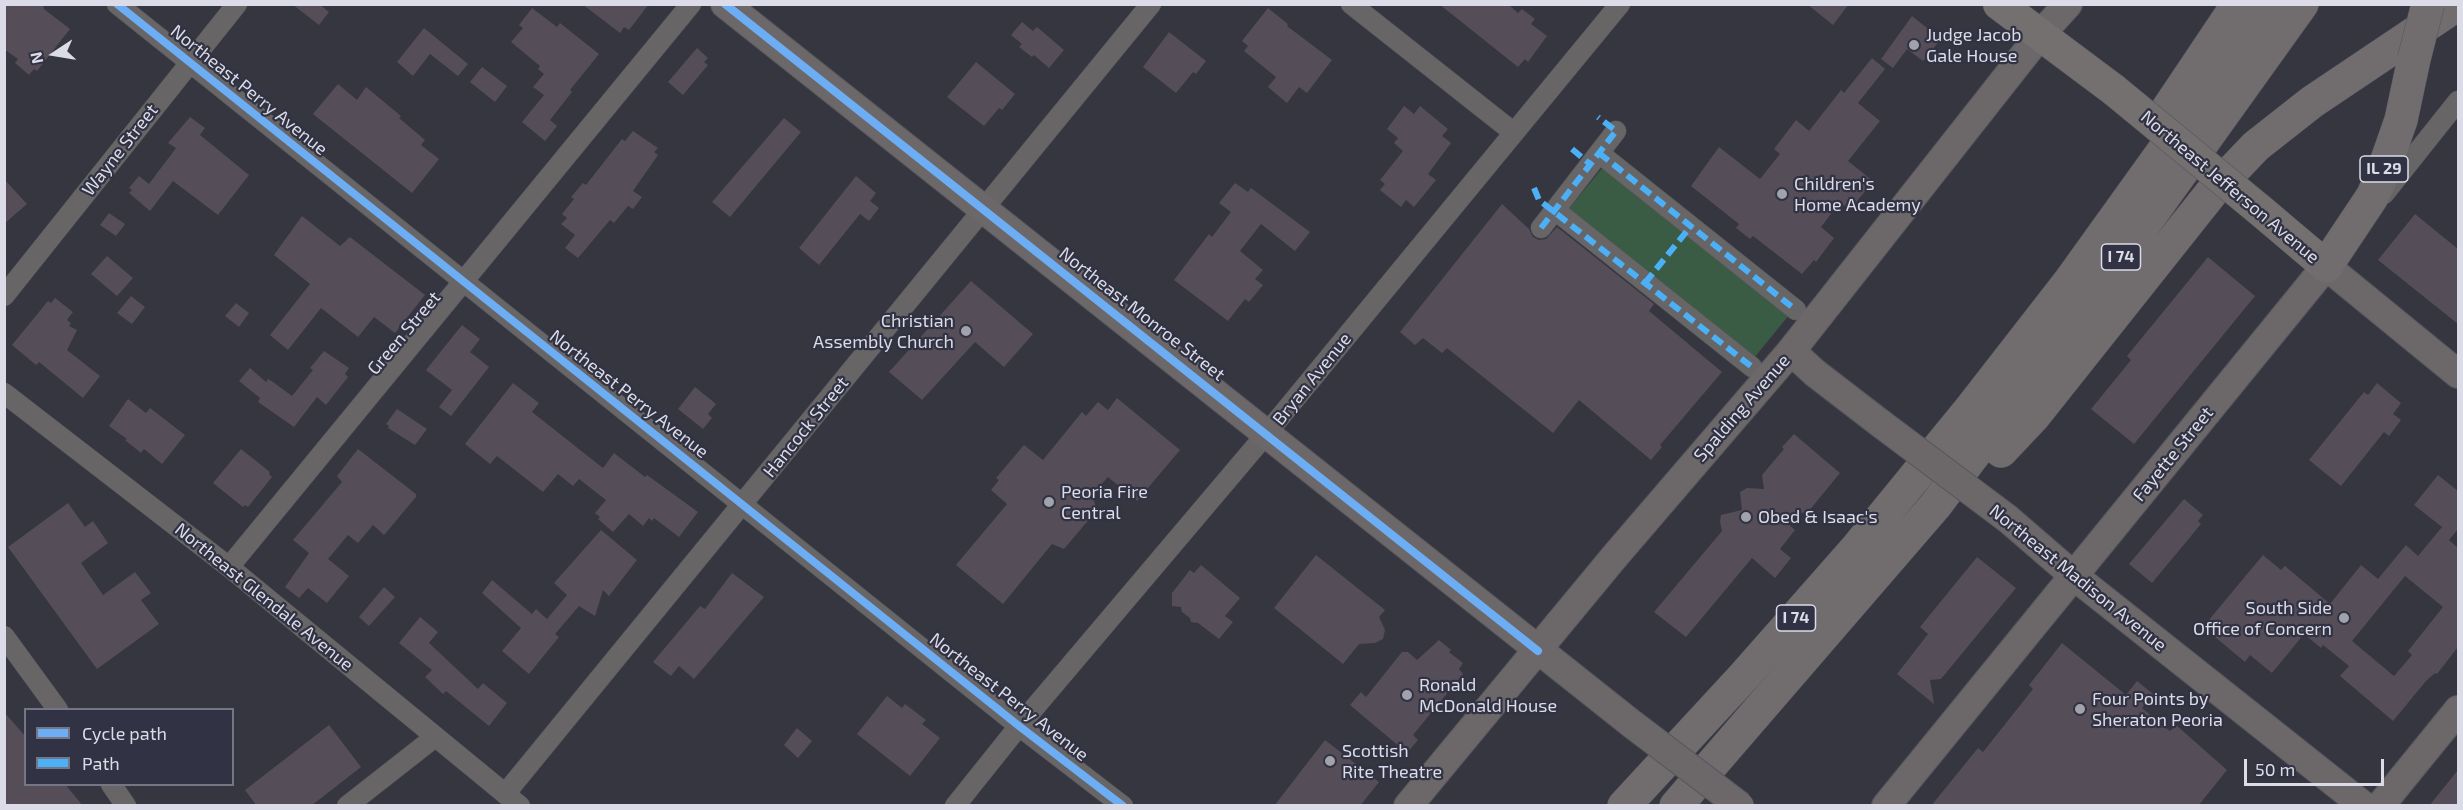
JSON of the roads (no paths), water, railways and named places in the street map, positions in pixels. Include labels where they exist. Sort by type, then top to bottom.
[{"type":"highway","points":[[1959,423],[2238,4]]},
{"type":"highway","name":"I 74","points":[[1624,806],[1745,675],[1856,549],[1959,423],[2070,281],[2269,4]]},
{"type":"highway","name":"I 74","points":[[1676,806],[1935,506],[2085,307],[2302,4]]},
{"type":"highway","name":"IL 29","points":[[2326,266],[2372,197],[2380,180],[2401,120],[2428,4]]},
{"type":"highway","points":[[1935,506],[1996,455],[2034,416],[2211,192],[2256,146],[2312,102],[2458,4]]},
{"type":"main road","name":"Northeast Jefferson Avenue","points":[[1999,4],[2114,90],[2326,266]]},
{"type":"street","name":"Northeast Perry Avenue","points":[[117,4],[1019,726],[1123,806]]},
{"type":"street","name":"Wayne Street","points":[[4,296],[237,4]]},
{"type":"street","name":"Green Street","points":[[230,567],[691,4]]},
{"type":"street","name":"Northeast Monroe Street","points":[[725,4],[1267,433],[1348,501],[1740,806]]},
{"type":"street","name":"Hancock Street","points":[[513,800],[743,504],[1151,4]]},
{"type":"street","points":[[1351,4],[1513,132]]},
{"type":"street","name":"Bryan Avenue","points":[[955,806],[1019,726],[1267,433],[1620,4]]},
{"type":"street","name":"Spalding Avenue","points":[[1408,806],[1615,556],[1791,351],[2040,35],[2068,4]]},
{"type":"street","name":"Fayette Street","points":[[1886,806],[2458,101]]},
{"type":"street","points":[[1541,228],[1616,131]]},
{"type":"street","points":[[1599,153],[1796,310]]},
{"type":"street","points":[[1555,210],[1752,367]]},
{"type":"street","name":"Northeast Jefferson Avenue","points":[[2326,266],[2458,374]]},
{"type":"street","name":"Northeast Madison Avenue","points":[[1791,351],[1815,373],[2008,519],[2074,576],[2364,806]]},
{"type":"street","name":"Northeast Glendale Avenue","points":[[4,393],[230,567],[513,800]]},
{"type":"street","points":[[4,636],[57,708]]},
{"type":"street","points":[[2380,806],[2458,710]]},
{"type":"street","points":[[347,806],[435,736]]},
{"type":"street","points":[[112,786],[126,806]]},
{"type":"place","name":"Judge Jacob Gale House","points":[[1914,45]]},
{"type":"place","name":"Children's Home Academy","points":[[1782,194]]},
{"type":"place","name":"Christian Assembly Church","points":[[966,331]]},
{"type":"place","name":"Peoria Fire Central","points":[[1049,502]]},
{"type":"place","name":"Obed & Isaac's","points":[[1746,517]]},
{"type":"place","name":"South Side Office of Concern","points":[[2344,618]]},
{"type":"place","name":"Ronald McDonald House","points":[[1407,695]]},
{"type":"place","name":"Four Points by Sheraton Peoria","points":[[2080,709]]},
{"type":"place","name":"Scottish Rite Theatre","points":[[1330,761]]}]
